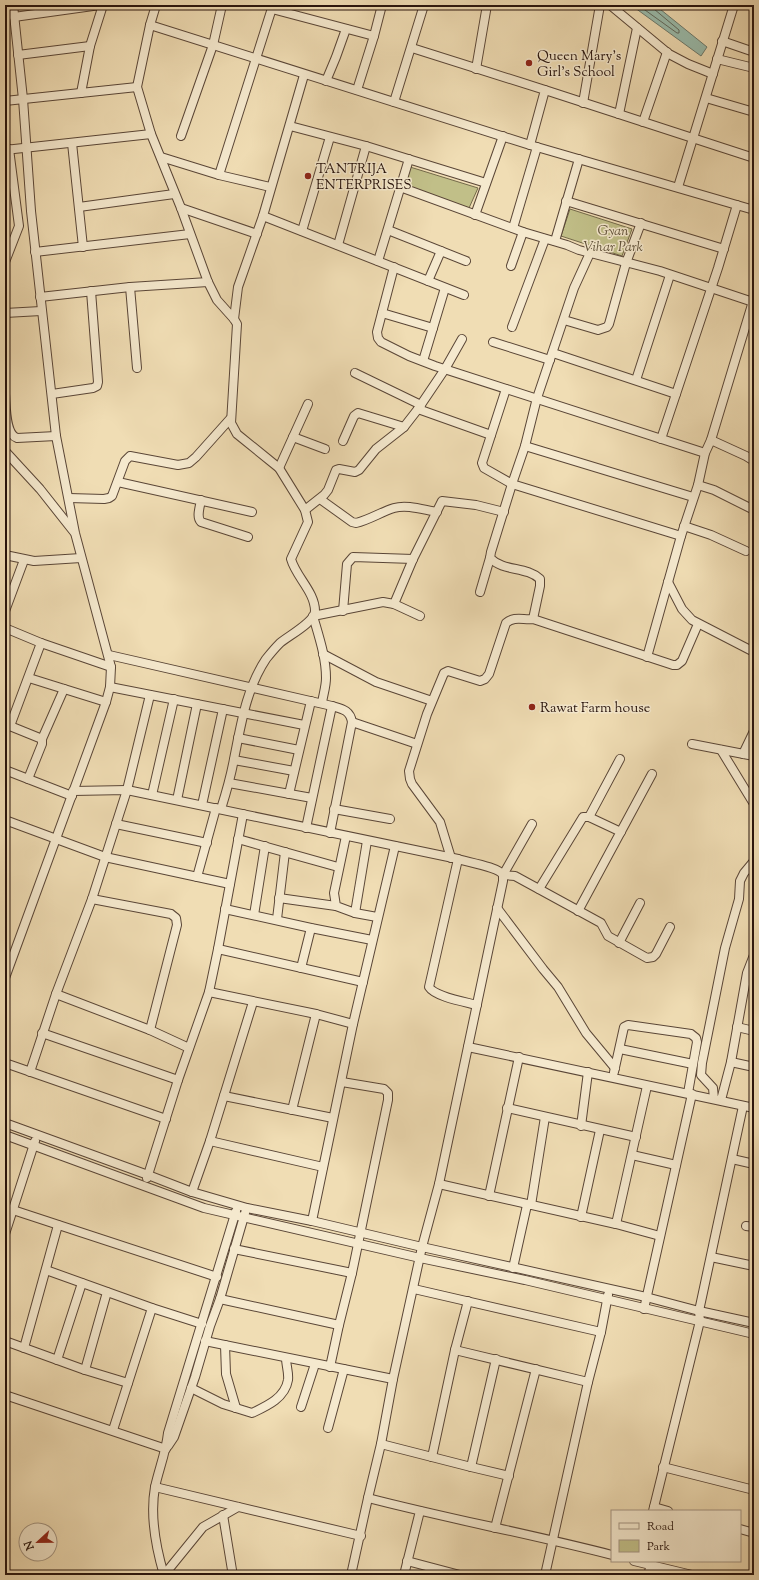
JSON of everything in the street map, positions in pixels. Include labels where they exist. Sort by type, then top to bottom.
[{"type":"street","points":[[5,978],[106,702],[110,687],[111,667],[75,533],[56,436],[35,252],[13,184],[14,149],[19,99],[18,55],[12,5]]},
{"type":"street","points":[[14,17],[101,5],[90,46],[81,93]]},
{"type":"street","points":[[156,5],[137,88],[151,134],[174,194],[181,208],[208,282],[217,300],[234,319]]},
{"type":"street","points":[[181,136],[213,45],[222,5]]},
{"type":"street","points":[[357,90],[382,5]]},
{"type":"street","points":[[394,102],[412,48],[424,5]]},
{"type":"street","points":[[476,69],[487,5]]},
{"type":"street","points":[[583,102],[600,5]]},
{"type":"street","points":[[610,5],[667,52],[688,64],[713,74]]},
{"type":"street","points":[[678,187],[706,98],[721,43],[734,5]]},
{"type":"street","points":[[219,176],[272,7],[374,36]]},
{"type":"street","points":[[150,26],[533,146],[754,210]]},
{"type":"street","points":[[619,114],[637,28]]},
{"type":"street","points":[[326,81],[346,29]]},
{"type":"street","points":[[721,43],[754,52]]},
{"type":"street","points":[[18,55],[90,46]]},
{"type":"street","points":[[412,48],[754,158]]},
{"type":"street","points":[[643,122],[667,52]]},
{"type":"street","points":[[717,57],[754,68]]},
{"type":"street","points":[[304,75],[290,126],[270,187],[263,216],[238,287],[234,319],[237,331],[230,418],[233,429],[237,434],[279,468],[305,510],[308,522],[291,559],[311,597],[315,611],[313,616],[323,654],[326,680],[322,704]]},
{"type":"street","points":[[6,101],[137,88]]},
{"type":"street","points":[[513,228],[545,90]]},
{"type":"street","points":[[706,98],[754,112]]},
{"type":"street","points":[[290,126],[366,146],[486,184]]},
{"type":"street","points":[[14,149],[151,134]]},
{"type":"street","points":[[475,215],[503,136]]},
{"type":"street","points":[[302,231],[330,137]]},
{"type":"street","points":[[72,142],[83,247]]},
{"type":"street","points":[[338,245],[366,146]]},
{"type":"street","points":[[6,257],[19,226],[23,212],[14,149]]},
{"type":"street","points":[[161,157],[219,176],[270,187]]},
{"type":"street","points":[[378,261],[409,159]]},
{"type":"street","points":[[555,241],[580,159]]},
{"type":"street","points":[[5,190],[13,184]]},
{"type":"street","points":[[400,187],[523,232],[555,241],[579,250],[753,300],[711,440],[705,453],[698,485],[681,536],[647,657]]},
{"type":"street","points":[[79,207],[174,194]]},
{"type":"street","points":[[566,201],[724,249]]},
{"type":"street","points":[[661,439],[724,249],[737,205]]},
{"type":"street","points":[[181,208],[257,234]]},
{"type":"street","points":[[263,216],[464,295]]},
{"type":"street","points":[[564,320],[598,330],[607,328],[626,263],[641,223]]},
{"type":"street","points":[[388,230],[466,261]]},
{"type":"street","points":[[511,266],[523,232]]},
{"type":"street","points":[[35,252],[190,234]]},
{"type":"street","points":[[512,327],[545,239]]},
{"type":"street","points":[[428,281],[441,251]]},
{"type":"street","points":[[480,592],[499,524],[525,446],[537,398],[574,288],[590,252]]},
{"type":"street","points":[[394,267],[377,332],[378,338],[381,342],[445,369],[705,453]]},
{"type":"street","points":[[636,380],[670,275]]},
{"type":"street","points":[[40,297],[130,287],[208,282]]},
{"type":"street","points":[[130,287],[137,368]]},
{"type":"street","points":[[423,361],[445,288]]},
{"type":"street","points":[[52,394],[93,388],[97,386],[98,382],[91,291]]},
{"type":"street","points":[[5,313],[41,311]]},
{"type":"street","points":[[382,313],[433,328]]},
{"type":"street","points":[[305,510],[320,499],[328,490],[336,470],[339,469],[355,472],[360,470],[376,449],[404,427],[420,407],[445,369],[462,339]]},
{"type":"street","points":[[493,342],[636,380],[676,394]]},
{"type":"street","points":[[355,373],[420,407],[491,435]]},
{"type":"street","points":[[506,389],[482,466],[484,468],[512,484],[681,536]]},
{"type":"street","points":[[5,394],[8,425],[11,435],[17,438],[56,436]]},
{"type":"street","points":[[279,468],[308,404]]},
{"type":"street","points":[[343,440],[354,416],[358,412],[404,427]]},
{"type":"street","points":[[69,498],[109,498],[112,496],[125,461],[130,456],[178,465],[189,463],[230,418]]},
{"type":"street","points":[[293,437],[324,449]]},
{"type":"street","points":[[711,440],[754,461]]},
{"type":"street","points":[[525,446],[693,497]]},
{"type":"street","points":[[5,451],[40,489],[75,533]]},
{"type":"street","points":[[118,482],[252,512]]},
{"type":"street","points":[[698,485],[717,492],[754,510]]},
{"type":"street","points":[[320,499],[352,522],[356,523],[390,509],[400,507],[409,507],[437,512]]},
{"type":"street","points":[[201,500],[198,516],[198,519],[201,522],[248,537]]},
{"type":"street","points":[[394,604],[413,559],[442,501],[476,505],[504,512]]},
{"type":"street","points":[[494,509],[499,524]]},
{"type":"street","points":[[684,526],[708,534],[746,552]]},
{"type":"street","points":[[5,555],[24,560],[53,561],[81,558]]},
{"type":"street","points":[[343,611],[346,564],[354,557],[413,559]]},
{"type":"street","points":[[490,558],[495,563],[503,567],[531,573],[540,579],[540,586],[533,619]]},
{"type":"street","points":[[5,611],[24,560]]},
{"type":"street","points":[[668,582],[686,615],[698,624],[754,652]]},
{"type":"street","points":[[197,877],[207,843],[229,783],[244,712],[251,688],[260,668],[274,649],[313,616],[383,602],[394,604],[420,616]]},
{"type":"street","points":[[477,1005],[438,994],[430,987],[454,859],[440,822],[410,779],[410,765],[432,701],[444,673],[448,671],[480,681],[485,679],[489,674],[506,623],[510,619],[533,619],[673,665],[677,665],[682,661],[698,624]]},
{"type":"street","points":[[5,628],[41,643],[111,667]]},
{"type":"street","points":[[41,643],[29,678],[8,725],[42,739]]},
{"type":"street","points":[[323,654],[376,682],[432,701]]},
{"type":"street","points":[[108,655],[311,701],[348,711],[351,715],[352,722],[330,832]]},
{"type":"street","points":[[29,678],[106,702]]},
{"type":"street","points":[[110,687],[244,712],[304,725]]},
{"type":"street","points":[[28,779],[42,744],[42,739],[64,689]]},
{"type":"street","points":[[30,1072],[42,1033],[92,899],[127,790],[150,694]]},
{"type":"street","points":[[152,795],[174,699]]},
{"type":"street","points":[[289,794],[298,750],[311,701]]},
{"type":"street","points":[[177,800],[197,704]]},
{"type":"street","points":[[306,828],[332,706]]},
{"type":"street","points":[[202,805],[223,709]]},
{"type":"street","points":[[352,722],[418,744]]},
{"type":"street","points":[[743,754],[754,731]]},
{"type":"street","points":[[238,738],[298,750]]},
{"type":"street","points":[[692,744],[754,756]]},
{"type":"street","points":[[720,750],[754,804]]},
{"type":"street","points":[[589,817],[620,759]]},
{"type":"street","points":[[234,760],[294,771]]},
{"type":"street","points":[[5,770],[72,794],[127,790],[330,832],[494,869],[500,871],[503,875],[515,876],[601,923],[608,936],[647,958],[653,957],[656,954],[670,928]]},
{"type":"street","points":[[578,911],[652,774]]},
{"type":"street","points":[[229,783],[312,798]]},
{"type":"street","points":[[334,809],[390,819]]},
{"type":"street","points":[[146,1186],[148,1174],[178,1080],[208,992],[218,949],[243,814]]},
{"type":"street","points":[[539,889],[568,843],[580,819],[583,817],[589,817],[621,832]]},
{"type":"street","points":[[5,820],[105,857],[230,884]]},
{"type":"street","points":[[116,824],[207,843]]},
{"type":"street","points":[[351,1575],[381,1444],[393,1379],[422,1247],[439,1184],[503,881],[503,875],[532,824]]},
{"type":"street","points":[[336,906],[334,893],[338,867],[346,836]]},
{"type":"street","points":[[238,839],[338,867]]},
{"type":"street","points":[[355,913],[367,840]]},
{"type":"street","points":[[254,915],[265,846]]},
{"type":"street","points":[[312,1221],[353,1024],[395,846]]},
{"type":"street","points":[[277,919],[286,852]]},
{"type":"street","points":[[718,1100],[713,1088],[701,1075],[702,1063],[724,948],[739,899],[740,881],[744,873],[754,861]]},
{"type":"street","points":[[279,898],[336,906],[355,913],[378,917]]},
{"type":"street","points":[[92,899],[171,914],[176,918],[177,925],[150,1030]]},
{"type":"street","points":[[619,943],[640,903]]},
{"type":"street","points":[[497,908],[558,987],[586,1033],[615,1068]]},
{"type":"street","points":[[225,909],[372,940]]},
{"type":"street","points":[[301,968],[311,928]]},
{"type":"street","points":[[218,949],[363,982]]},
{"type":"street","points":[[718,1100],[730,1062],[748,967],[754,955]]},
{"type":"street","points":[[208,992],[316,1014],[353,1024]]},
{"type":"street","points":[[56,994],[150,1030],[189,1048]]},
{"type":"street","points":[[192,1192],[210,1141],[252,1002]]},
{"type":"street","points":[[292,1110],[316,1014]]},
{"type":"street","points":[[612,1078],[624,1027],[628,1025],[691,1034],[696,1038],[697,1042],[690,1094],[644,1309]]},
{"type":"street","points":[[737,1027],[754,1031]]},
{"type":"street","points":[[42,1033],[178,1080]]},
{"type":"street","points":[[468,1047],[754,1108]]},
{"type":"street","points":[[620,1049],[693,1064]]},
{"type":"street","points":[[488,1196],[518,1057]]},
{"type":"street","points":[[730,1062],[754,1067]]},
{"type":"street","points":[[5,1063],[166,1119]]},
{"type":"street","points":[[581,1126],[588,1072]]},
{"type":"street","points":[[330,1367],[352,1273],[388,1100],[388,1093],[384,1089],[342,1082]]},
{"type":"street","points":[[616,1224],[647,1086]]},
{"type":"street","points":[[224,1096],[333,1118]]},
{"type":"street","points":[[653,1509],[700,1321],[699,1311],[743,1106]]},
{"type":"street","points":[[507,1108],[581,1126],[636,1137]]},
{"type":"street","points":[[513,1268],[529,1205],[546,1117]]},
{"type":"street","points":[[5,1123],[148,1174],[192,1192],[247,1208],[312,1221],[754,1323]]},
{"type":"street","points":[[581,1217],[600,1130]]},
{"type":"street","points":[[5,1234],[37,1134]]},
{"type":"street","points":[[5,1135],[204,1208],[420,1258],[525,1280],[754,1334]]},
{"type":"street","points":[[210,1141],[323,1167]]},
{"type":"street","points":[[632,1155],[676,1165]]},
{"type":"street","points":[[732,1159],[754,1164]]},
{"type":"street","points":[[439,1184],[616,1224],[660,1236]]},
{"type":"street","points":[[166,1449],[174,1437],[220,1299],[234,1249],[239,1217],[237,1205]]},
{"type":"street","points":[[164,1575],[155,1532],[153,1513],[155,1487],[166,1449],[168,1434],[216,1277],[239,1217],[247,1208]]},
{"type":"street","points":[[13,1210],[216,1277]]},
{"type":"street","points":[[24,1348],[58,1226]]},
{"type":"street","points":[[234,1249],[352,1273]]},
{"type":"street","points":[[711,1257],[754,1266]]},
{"type":"street","points":[[46,1270],[152,1308],[202,1324]]},
{"type":"street","points":[[57,1360],[82,1283]]},
{"type":"street","points":[[414,1289],[601,1332]]},
{"type":"street","points":[[545,1575],[588,1382],[601,1332],[609,1290]]},
{"type":"street","points":[[85,1370],[107,1292]]},
{"type":"street","points":[[220,1299],[339,1324]]},
{"type":"street","points":[[432,1457],[455,1350],[468,1301]]},
{"type":"street","points":[[113,1430],[152,1308]]},
{"type":"street","points":[[5,1341],[85,1370],[128,1383]]},
{"type":"street","points":[[205,1341],[393,1379]]},
{"type":"street","points":[[225,1345],[226,1374],[236,1408]]},
{"type":"street","points":[[455,1350],[588,1382]]},
{"type":"street","points":[[191,1388],[223,1404],[252,1412],[277,1400],[283,1392],[288,1380],[286,1358]]},
{"type":"street","points":[[471,1468],[496,1360]]},
{"type":"street","points":[[301,1407],[315,1364]]},
{"type":"street","points":[[328,1428],[344,1369]]},
{"type":"street","points":[[495,1528],[536,1369]]},
{"type":"street","points":[[5,1395],[166,1449]]},
{"type":"street","points":[[381,1444],[471,1468],[509,1476]]},
{"type":"street","points":[[663,1467],[754,1490]]},
{"type":"street","points":[[155,1487],[361,1536]]},
{"type":"street","points":[[368,1498],[611,1555]]},
{"type":"street","points":[[164,1575],[199,1531],[238,1507]]},
{"type":"street","points":[[404,1575],[420,1511]]},
{"type":"street","points":[[223,1515],[232,1570]]},
{"type":"street","points":[[741,1529],[754,1533]]},
{"type":"street","points":[[407,1561],[447,1574],[460,1575]]},
{"type":"street","points":[[638,1562],[692,1575]]},
{"type":"street","points":[[648,1575],[651,1565]]},
{"type":"green space","points":[[410,167],[478,188],[469,208],[406,186]]},
{"type":"green space","name":"Gyan Vihar Park","points":[[570,209],[632,229],[622,256],[561,236]]},
{"type":"water","points":[[631,5],[655,5],[707,47],[701,56]]},
{"type":"place","name":"Queen Mary's Girl's School","points":[[529,63]]},
{"type":"place","name":"TANTRIJA ENTERPRISES","points":[[308,176]]},
{"type":"place","name":"Rawat Farm house","points":[[532,707]]}]
